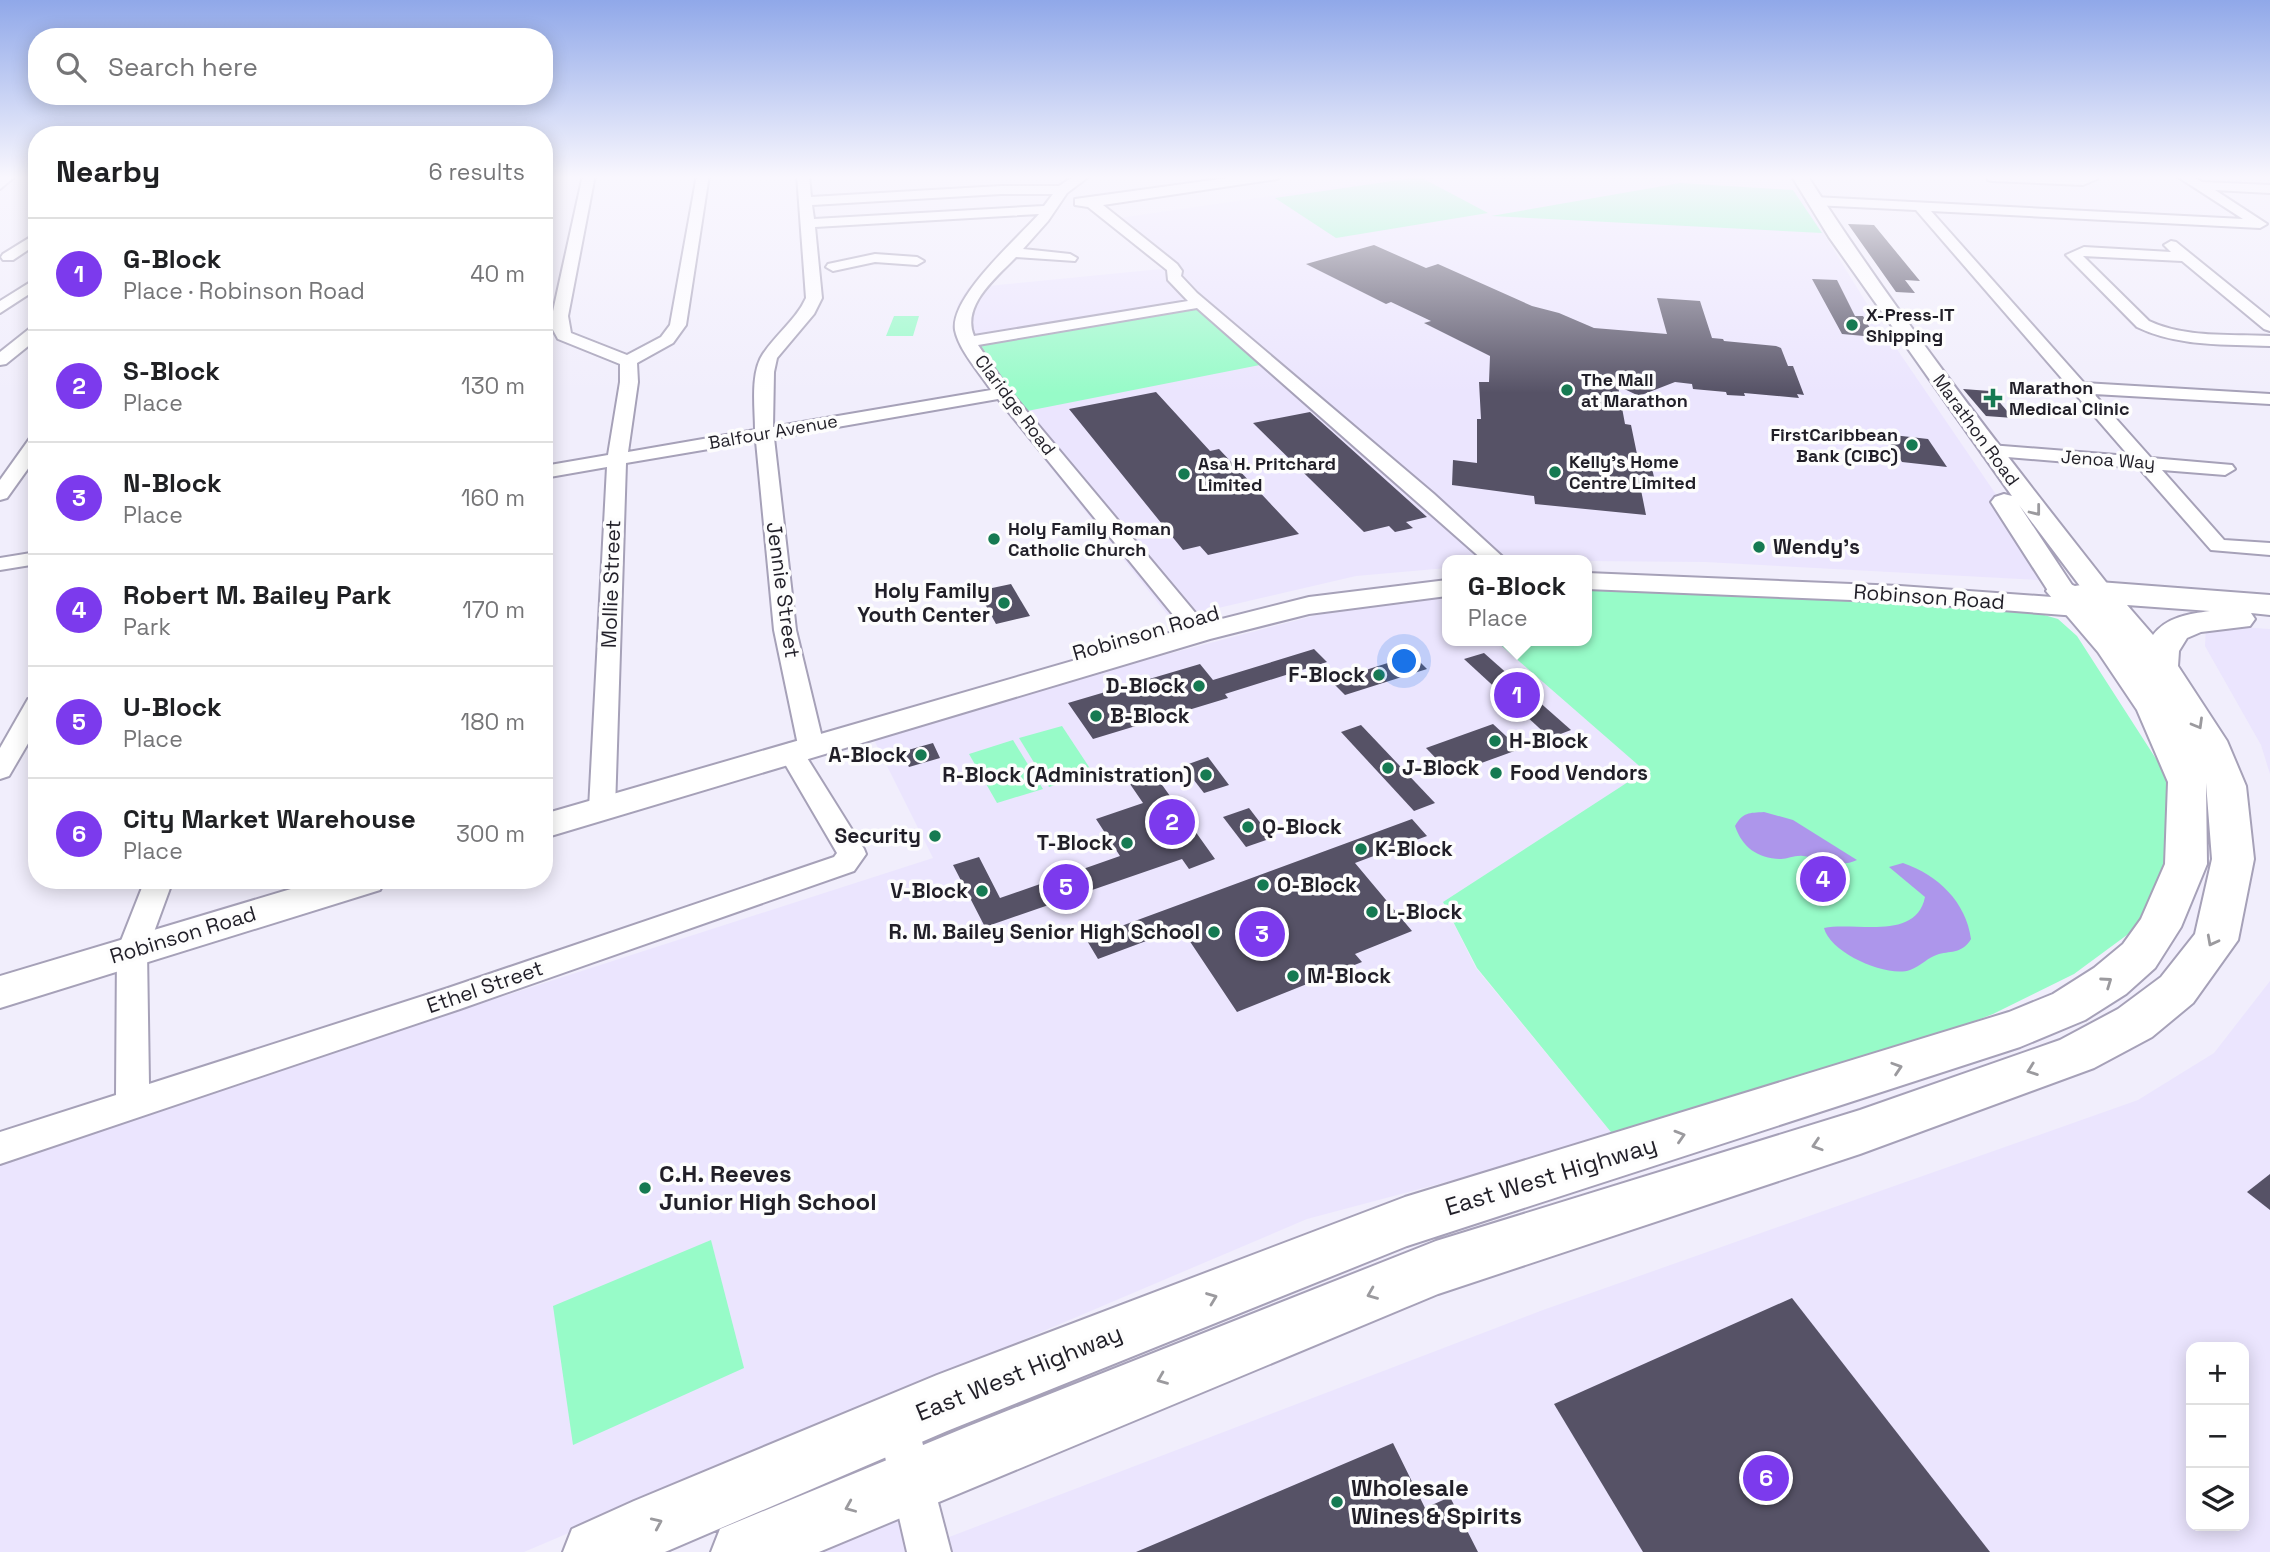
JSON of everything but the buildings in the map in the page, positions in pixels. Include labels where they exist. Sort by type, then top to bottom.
[{"type":"highway","name":"Robinson Road","points":[[2088,600],[2265,615]]},
{"type":"highway","points":[[743,1552],[913,1480],[1436,1268],[1860,1132],[2077,1054],[2135,1023],[2177,990],[2216,940],[2233,859],[2227,786],[2207,741],[2161,666],[2088,600]]},
{"type":"highway","name":"East West Highway","points":[[595,1552],[656,1523],[897,1422],[1405,1222],[2020,1028],[2069,1007],[2110,981],[2139,956],[2159,927],[2186,864],[2187,782],[2155,709],[2111,645],[2088,600]]},
{"type":"highway","points":[[2161,666],[2162,647],[2175,631],[2198,622],[2265,615]]},
{"type":"main road","name":"Marathon Road","points":[[1830,247],[1949,419],[2088,600]]},
{"type":"main road","name":"Marathon Road","points":[[1847,247],[1990,451],[2088,600]]},
{"type":"main road","name":"Robinson Road","points":[[1592,568],[1874,579],[2088,600]]},
{"type":"main road","name":"Robinson Road","points":[[553,823],[856,733],[927,701],[975,684],[1335,587],[1442,575]]},
{"type":"main road","name":"Robinson Road","points":[[1592,581],[2088,600]]},
{"type":"main road","name":"Robinson Road","points":[[1194,626],[1309,606],[1442,589]]},
{"type":"main road","name":"Robinson Road","points":[[0,992],[337,889]]},
{"type":"street","points":[[8,257],[22,247]]},
{"type":"street","points":[[574,247],[559,316],[560,328],[564,336],[628,361],[667,340],[678,325],[691,247]]},
{"type":"street","points":[[810,247],[812,266],[828,281],[875,258],[917,261]]},
{"type":"street","name":"Claridge Road","points":[[1017,247],[986,277],[970,298],[963,323],[968,342],[1002,393],[1194,626]]},
{"type":"street","points":[[1146,247],[1175,271],[1173,277],[1196,299],[1490,555]]},
{"type":"street","points":[[1956,247],[2218,546],[2270,549]]},
{"type":"street","points":[[2173,247],[2270,326]]},
{"type":"street","points":[[2185,257],[2084,251],[2073,255],[2143,324],[2152,329],[2171,334],[2270,341]]},
{"type":"street","points":[[1013,252],[1070,258]]},
{"type":"street","name":"Jennie Street","points":[[801,749],[764,433],[765,372],[769,357],[813,304],[828,281]]},
{"type":"street","points":[[0,308],[28,288]]},
{"type":"street","points":[[968,342],[1196,299]]},
{"type":"street","points":[[0,336],[28,333]]},
{"type":"street","points":[[0,360],[28,338]]},
{"type":"street","name":"Mollie Street","points":[[602,809],[617,460],[629,382],[628,361]]},
{"type":"street","points":[[2080,388],[2270,399]]},
{"type":"street","name":"Balfour Avenue","points":[[553,471],[1002,393]]},
{"type":"street","name":"Jenoa Way","points":[[1990,451],[2225,469]]},
{"type":"street","points":[[0,494],[28,455]]},
{"type":"street","points":[[0,565],[28,560]]},
{"type":"street","points":[[0,769],[28,721]]},
{"type":"street","name":"Ethel Street","points":[[0,1148],[449,1000],[844,864],[852,854],[801,749]]},
{"type":"street","points":[[133,1104],[132,950],[156,889]]},
{"type":"street","points":[[897,1422],[929,1552]]},
{"type":"shaded area","points":[[1156,247],[1832,247],[1875,317],[2055,581],[1705,562],[1592,561],[1592,555],[1442,555],[1442,568],[1356,576],[1171,619],[997,400],[960,343],[954,328],[958,304],[968,288],[1181,267]]},
{"type":"shaded area","name":"C.H. Reeves Junior High School","points":[[1442,595],[1442,646],[1502,646],[1646,771],[1443,902],[1476,968],[1615,1137],[1307,1219],[524,1552],[0,1552],[0,1158],[933,858],[874,740],[1107,670],[1317,615]]},
{"type":"shaded area","points":[[2206,625],[2270,629],[2270,774],[2261,745],[2205,646]]},
{"type":"shaded area","points":[[1764,812],[1793,820],[1857,860],[1837,863],[1803,856],[1781,859],[1758,854],[1742,840],[1735,826],[1747,814]]},
{"type":"shaded area","points":[[1903,863],[1928,875],[1957,902],[1971,939],[1957,951],[1935,955],[1910,970],[1900,972],[1874,967],[1848,954],[1828,937],[1824,928],[1882,927],[1910,920],[1919,911],[1925,897],[1889,867]]},
{"type":"shaded area","points":[[2270,981],[2270,1552],[910,1552],[1543,1310],[2138,1100],[2214,1053]]},
{"type":"shaded area","points":[[897,1512],[906,1552],[811,1552]]},
{"type":"green space","points":[[1195,305],[1270,363],[1017,413],[974,343]]},
{"type":"green space","points":[[894,316],[919,316],[913,336],[886,336]]},
{"type":"green space","points":[[1592,587],[1910,601],[2030,611],[2058,619],[2077,636],[2169,779],[2177,856],[2150,918],[2074,974],[1993,1014],[1859,1066],[1615,1137],[1477,968],[1443,902],[1645,771],[1502,646],[1592,646]]},
{"type":"green space","points":[[1062,726],[1093,773],[1049,787],[1019,738]]},
{"type":"green space","points":[[1013,740],[1043,789],[997,803],[969,754]]},
{"type":"green space","points":[[711,1240],[744,1368],[573,1445],[553,1306]]},
{"type":"place","name":"X-Press-IT Shipping","points":[[1852,325]]},
{"type":"place","name":"The Mall at Marathon","points":[[1567,390]]},
{"type":"place","name":"Marathon Medical Clinic","points":[[1993,398]]},
{"type":"place","name":"FirstCaribbean Bank (CIBC)","points":[[1912,445]]},
{"type":"place","name":"Kelly's Home Centre Limited","points":[[1555,472]]},
{"type":"place","name":"Asa H. Pritchard Limited","points":[[1184,474]]},
{"type":"place","name":"Holy Family Roman Catholic Church","points":[[994,539]]},
{"type":"place","name":"Wendy's","points":[[1759,547]]},
{"type":"place","name":"Holy Family Youth Center","points":[[1004,603]]},
{"type":"place","name":"F-Block","points":[[1379,675]]},
{"type":"place","name":"D-Block","points":[[1199,686]]},
{"type":"place","name":"G-Block","points":[[1517,695]]},
{"type":"place","name":"B-Block","points":[[1096,716]]},
{"type":"place","name":"H-Block","points":[[1495,741]]},
{"type":"place","name":"A-Block","points":[[921,755]]},
{"type":"place","name":"J-Block","points":[[1388,768]]},
{"type":"place","name":"Food Vendors","points":[[1496,773]]},
{"type":"place","name":"R-Block (Administration)","points":[[1206,775]]},
{"type":"place","name":"S-Block","points":[[1172,822]]},
{"type":"place","name":"Q-Block","points":[[1248,827]]},
{"type":"place","name":"Security","points":[[935,836]]},
{"type":"place","name":"T-Block","points":[[1127,843]]},
{"type":"place","name":"K-Block","points":[[1361,849]]},
{"type":"place","name":"Robert M. Bailey Park","points":[[1823,879]]},
{"type":"place","name":"O-Block","points":[[1263,885]]},
{"type":"place","name":"U-Block","points":[[1066,887]]},
{"type":"place","name":"V-Block","points":[[982,891]]},
{"type":"place","name":"L-Block","points":[[1372,912]]},
{"type":"place","name":"R. M. Bailey Senior High School","points":[[1214,932]]},
{"type":"place","name":"N-Block","points":[[1262,934]]},
{"type":"place","name":"M-Block","points":[[1293,976]]},
{"type":"place","name":"C.H. Reeves Junior High School","points":[[645,1188]]},
{"type":"place","name":"City Market Warehouse","points":[[1766,1478]]},
{"type":"place","name":"Wholesale Wines & Spirits","points":[[1337,1502]]}]
